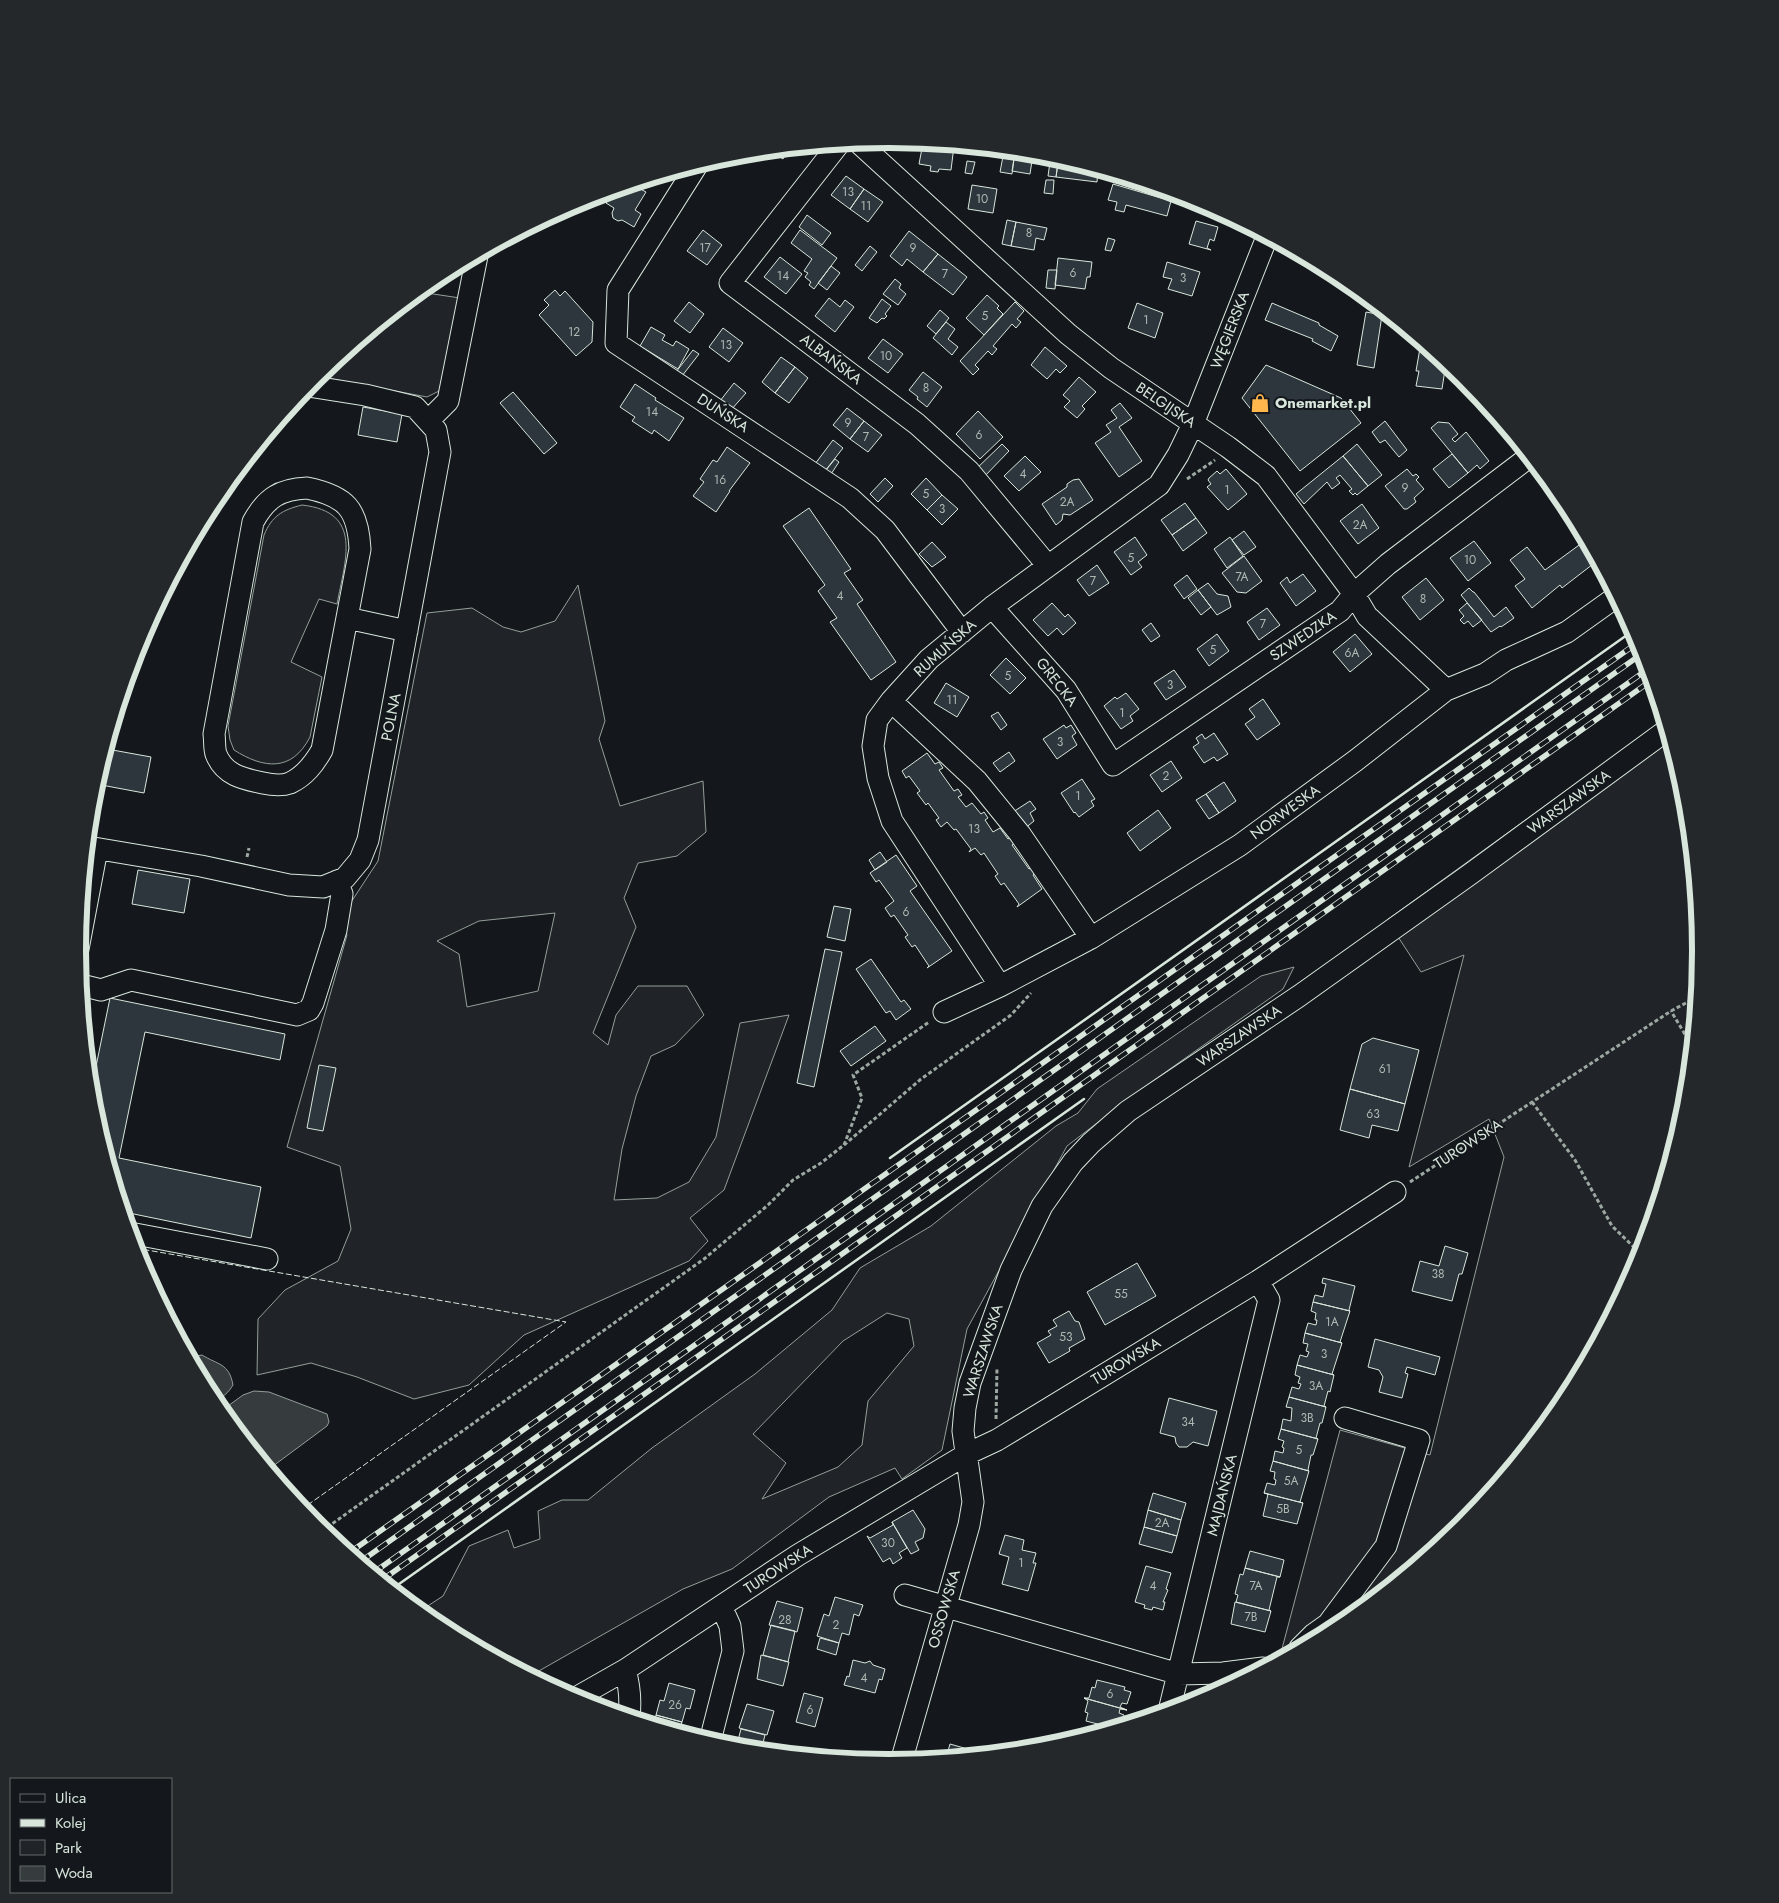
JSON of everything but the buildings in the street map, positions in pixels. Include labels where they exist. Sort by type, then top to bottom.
[{"type":"street","name":"BELGIJSKA","points":[[866,149],[1068,334],[1111,368],[1228,447],[1266,476],[1354,594],[1367,616],[1446,690]]},
{"type":"street","name":"ALBAŃSKA","points":[[834,150],[730,283],[917,424],[969,471],[1048,566]]},
{"type":"street","name":"DUŃSKA","points":[[691,174],[618,290],[616,343],[850,498],[885,530],[962,632]]},
{"type":"street","name":"WĘGIERSKA","points":[[1193,424],[1265,242]]},
{"type":"street","points":[[428,421],[448,402],[475,264]]},
{"type":"street","name":"POLNA","points":[[93,848],[201,866],[289,884],[323,887],[345,878],[360,860],[368,840],[440,452],[436,430],[414,407],[365,395],[319,388]]},
{"type":"street","name":"RUMUŃSKA","points":[[1000,986],[892,822],[878,778],[873,746],[877,720],[891,701],[929,659],[992,607],[1159,485],[1178,455],[1193,424]]},
{"type":"street","name":"SZWEDZKA","points":[[1113,765],[1340,612],[1354,594],[1388,564],[1525,460]]},
{"type":"street","points":[[307,488],[323,491],[339,498],[351,511],[359,528],[360,549],[347,618],[322,750],[314,764],[289,784],[274,785],[240,778],[225,768],[216,753],[214,734],[253,522],[261,507],[274,496],[291,489],[307,488]]},
{"type":"street","name":"NORWESKA","points":[[944,1012],[1000,986],[1091,938],[1240,845],[1355,761],[1446,690],[1485,674],[1506,660],[1567,632],[1612,600]]},
{"type":"street","name":"GRECKA","points":[[992,607],[1066,690],[1113,765]]},
{"type":"street","points":[[347,618],[407,631]]},
{"type":"street","points":[[891,701],[977,781],[1020,834],[1091,938]]},
{"type":"street","name":"WARSZAWSKA","points":[[967,1454],[964,1431],[965,1408],[970,1383],[1011,1270],[1042,1206],[1073,1162],[1091,1143],[1128,1111],[1299,996],[1469,875],[1662,734]]},
{"type":"street","points":[[87,987],[100,990],[131,980],[296,1015],[302,1013],[308,1010],[313,1003],[336,930],[342,894],[337,881]]},
{"type":"street","name":"TUROWSKA","points":[[582,1694],[625,1670],[798,1555],[967,1454],[997,1440],[1258,1281],[1395,1192]]},
{"type":"street","points":[[138,1235],[267,1259]]},
{"type":"street","name":"MAJDAŃSKA","points":[[1170,1704],[1179,1674],[1269,1300],[1258,1281]]},
{"type":"street","points":[[1328,1624],[1386,1546],[1420,1440],[1345,1418]]},
{"type":"street","name":"OSSOWSKA","points":[[903,1754],[944,1606],[969,1525],[973,1502],[967,1454]]},
{"type":"street","points":[[905,1596],[1179,1674],[1223,1673],[1249,1670]]},
{"type":"street","points":[[712,1734],[733,1652],[730,1626],[719,1608]]},
{"type":"street","points":[[625,1670],[630,1686],[630,1712]]},
{"type":"path","points":[[1180,484],[1211,462],[1219,459]]},
{"type":"path","points":[[329,1526],[704,1259],[768,1205],[793,1180],[821,1163],[922,1079],[1011,1015],[1037,985]]},
{"type":"path","name":"TUROWSKA","points":[[1395,1192],[1671,1011],[1691,1000]]},
{"type":"path","points":[[1671,1011],[1688,1039]]},
{"type":"path","points":[[844,1145],[862,1098],[853,1075],[944,1012]]},
{"type":"path","points":[[1532,1102],[1574,1160],[1612,1226],[1636,1249]]},
{"type":"path","points":[[1660,1176],[1675,1118]]},
{"type":"path","points":[[997,1440],[998,1360]]},
{"type":"green space","points":[[430,293],[460,298],[439,391],[427,397],[328,378],[360,348],[401,314]]},
{"type":"green space","points":[[302,505],[322,509],[335,517],[342,528],[346,541],[344,571],[337,604],[319,599],[291,662],[322,677],[310,737],[303,748],[286,762],[266,763],[256,761],[234,750],[228,726],[264,535],[274,518],[289,509]]},
{"type":"green space","points":[[578,585],[605,721],[599,739],[620,806],[703,781],[706,832],[677,856],[638,863],[624,898],[636,927],[593,1033],[608,1045],[616,1015],[638,986],[687,986],[704,1015],[675,1045],[651,1056],[636,1096],[622,1149],[614,1200],[657,1198],[689,1182],[716,1137],[740,1023],[789,1015],[724,1190],[690,1218],[708,1241],[689,1261],[524,1335],[469,1385],[414,1399],[357,1377],[311,1363],[257,1375],[258,1319],[285,1290],[338,1261],[351,1229],[340,1166],[287,1147],[347,935],[342,916],[378,861],[427,613],[472,608],[503,627],[521,632],[555,621]],"holes":[[[555,913],[538,991],[467,1007],[459,954],[437,941],[479,921]]]},
{"type":"green space","points":[[1659,724],[1677,795],[1686,847],[1691,899],[1693,952],[1691,1004],[1686,1056],[1677,1108],[1650,1210],[1632,1259],[1610,1307],[1585,1353],[1557,1398],[1527,1440],[1493,1481],[1419,1555],[1378,1589],[1336,1619],[1281,1652],[1340,1430],[1430,1455],[1504,1157],[1489,1119],[1409,1167],[1464,955],[1421,972],[1387,920]]},
{"type":"green space","points":[[1294,967],[1283,989],[1143,1088],[1067,1146],[967,1329],[942,1450],[902,1479],[895,1468],[829,1497],[732,1569],[683,1589],[536,1673],[488,1647],[426,1607],[443,1596],[469,1546],[508,1530],[514,1548],[540,1539],[538,1511],[562,1500],[588,1500],[652,1448],[755,1374],[832,1310],[860,1268],[931,1226],[1056,1126],[1078,1113],[1097,1089],[1261,976]],"holes":[[[887,1313],[909,1319],[914,1346],[868,1401],[862,1445],[838,1467],[762,1499],[786,1463],[753,1434],[843,1341]]]},
{"type":"water","points":[[202,1355],[226,1368],[229,1372],[233,1385],[225,1395],[221,1397],[197,1356]]},
{"type":"water","points":[[254,1391],[269,1392],[327,1414],[329,1422],[327,1426],[273,1466],[228,1406],[243,1395]]},
{"type":"railway","points":[[354,1549],[1633,646]]},
{"type":"railway","points":[[365,1559],[1637,657]]},
{"type":"railway","points":[[378,1570],[1643,673]]},
{"type":"railway","points":[[386,1577],[1647,684]]},
{"type":"fence","points":[[143,1249],[566,1322],[308,1505]]},
{"type":"fence","points":[[1194,1695],[1200,1689],[1215,1686]]},
{"type":"wall","points":[[890,1158],[1628,635]]},
{"type":"wall","points":[[397,1586],[1084,1099]]},
{"type":"place","name":"Onemarket.pl","points":[[1260,403]]}]
